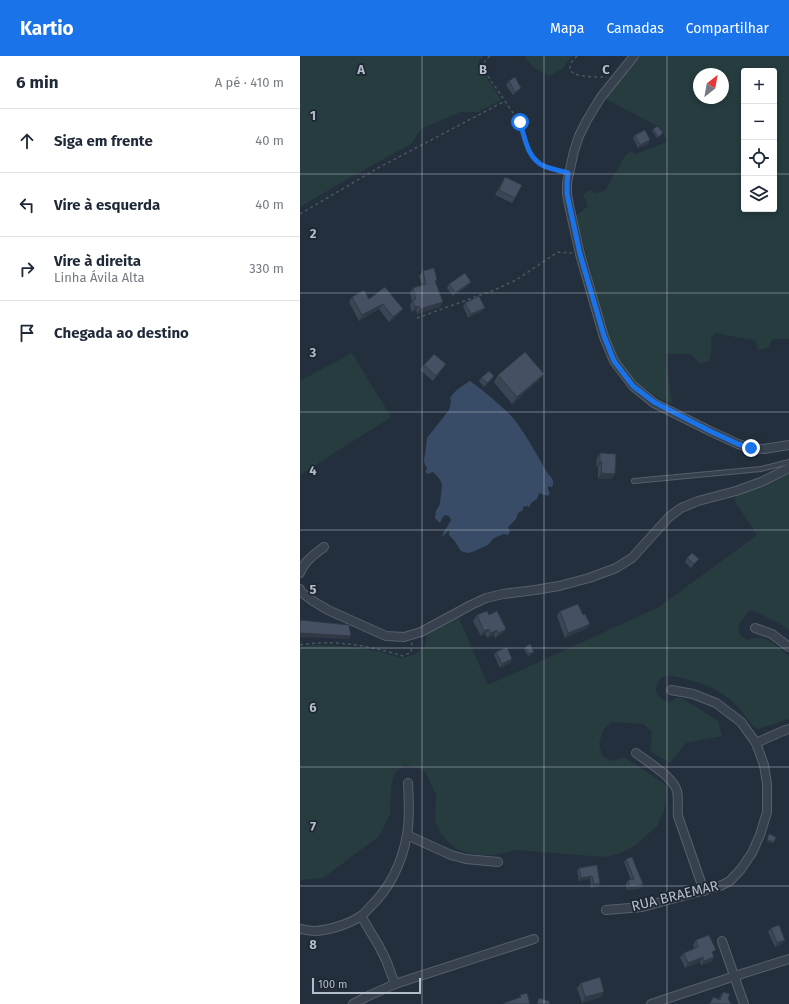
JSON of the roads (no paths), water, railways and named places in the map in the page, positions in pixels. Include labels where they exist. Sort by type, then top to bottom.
[{"type":"street","points":[[634,56],[601,97],[587,120],[579,136],[568,173],[567,194],[580,254],[604,336],[614,361],[633,386],[654,402],[738,444],[751,448],[764,449],[789,445]]},
{"type":"street","points":[[300,589],[301,592],[313,601],[328,610],[386,636],[404,637],[422,632],[470,605],[486,598],[559,586],[589,578],[616,568],[632,558],[669,517],[681,508],[698,501],[760,482],[789,468]]},
{"type":"street","points":[[300,572],[309,559],[324,547]]},
{"type":"street","points":[[755,628],[772,634],[789,647]]},
{"type":"street","name":"RUA BRAEMAR","points":[[606,910],[642,908],[720,886],[730,881],[741,869],[752,853],[760,835],[766,812],[767,784],[764,765],[756,743],[741,722],[716,703],[693,694],[671,690]]},
{"type":"street","points":[[756,743],[789,729]]},
{"type":"street","points":[[636,753],[674,784],[677,792],[678,816],[704,891]]},
{"type":"street","points":[[300,929],[314,931],[331,929],[345,924],[361,916],[375,903],[386,889],[402,858],[407,835],[409,821],[408,783]]},
{"type":"street","points":[[407,835],[451,855],[466,859],[498,862]]},
{"type":"street","points":[[361,916],[379,946],[395,984]]},
{"type":"street","points":[[353,1004],[367,1000],[395,984],[534,939]]},
{"type":"street","points":[[722,940],[744,1004]]},
{"type":"street","points":[[651,1004],[789,959]]},
{"type":"lane","points":[[634,481],[761,469],[789,462]]},
{"type":"water","points":[[470,381],[492,398],[513,418],[552,478],[553,483],[552,487],[548,486],[550,493],[548,496],[539,493],[537,499],[532,502],[529,507],[523,507],[523,510],[518,513],[516,519],[508,527],[510,532],[508,535],[504,534],[496,537],[488,545],[467,553],[461,551],[449,535],[449,530],[442,537],[451,520],[449,516],[445,515],[440,523],[435,518],[436,511],[440,504],[442,484],[433,472],[428,474],[425,472],[427,469],[424,462],[427,438],[449,410],[451,402],[450,398],[452,395],[459,388]]}]
